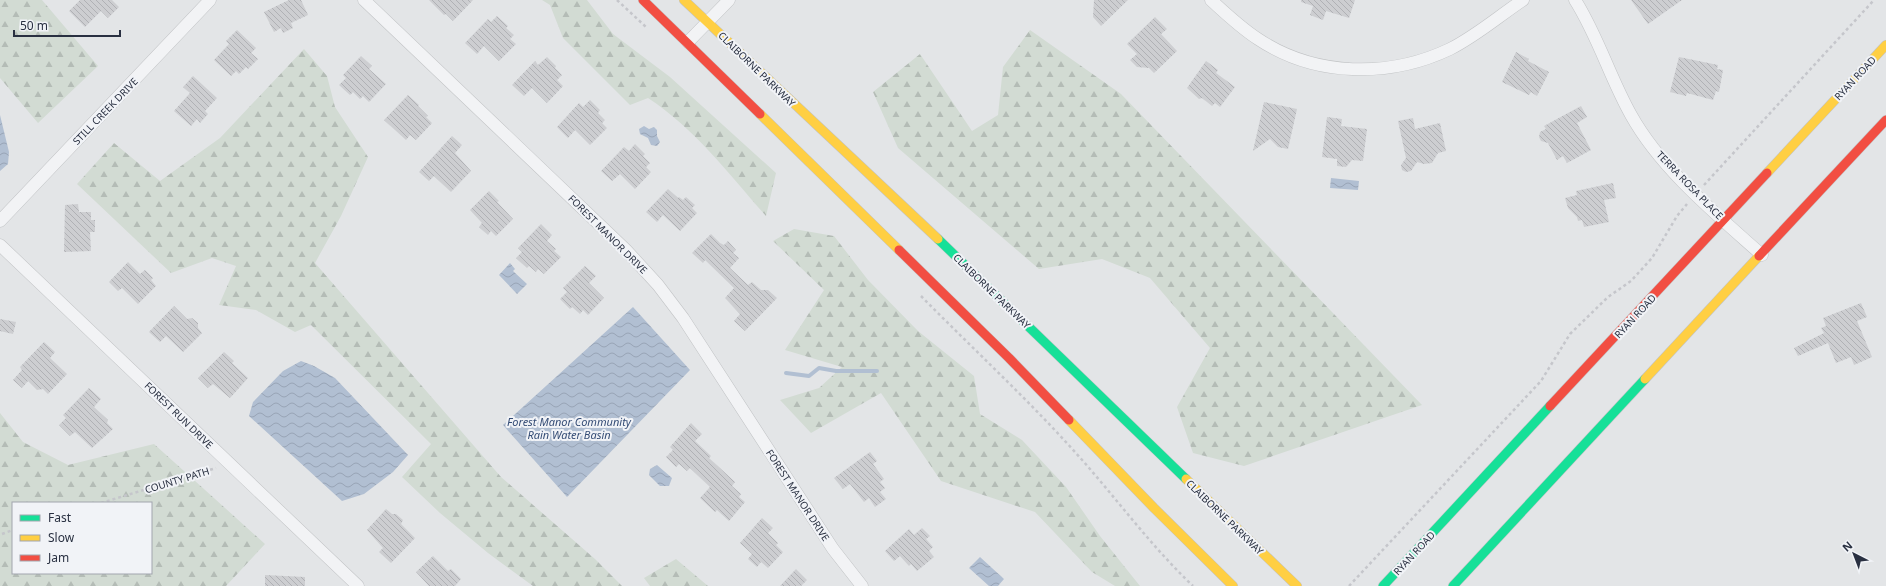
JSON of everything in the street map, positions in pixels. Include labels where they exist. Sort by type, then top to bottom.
[{"type":"main road","points":[[643,0],[688,42],[1010,358],[1154,508],[1232,586]]},
{"type":"main road","name":"CLAIBORNE PARKWAY","points":[[684,0],[958,258],[1297,586]]},
{"type":"main road","name":"RYAN ROAD","points":[[1383,586],[1886,45]]},
{"type":"main road","points":[[1453,586],[1886,120]]},
{"type":"street","name":"STILL CREEK DRIVE","points":[[0,221],[210,0]]},
{"type":"street","name":"FOREST MANOR DRIVE","points":[[364,0],[626,250],[658,285],[683,318],[833,549],[862,586]]},
{"type":"street","points":[[688,42],[729,0]]},
{"type":"street","points":[[1212,0],[1238,25],[1259,40],[1281,52],[1306,62],[1358,70],[1383,68],[1428,58],[1451,48],[1471,36],[1523,0]]},
{"type":"street","name":"TERRA ROSA PLACE","points":[[1575,0],[1597,40],[1612,76],[1632,116],[1648,140],[1672,170],[1723,221],[1762,255]]},
{"type":"street","name":"FOREST RUN DRIVE","points":[[0,245],[358,586]]},
{"type":"path","points":[[617,0],[651,32]]},
{"type":"path","points":[[1348,586],[1540,381],[1570,334],[1608,297],[1631,281],[1652,258],[1677,216],[1874,0]]},
{"type":"path","points":[[916,292],[1056,431],[1163,555],[1193,586]]},
{"type":"path","name":"COUNTY PATH","points":[[104,502],[230,464]]},
{"type":"path","points":[[2,534],[12,530]]},
{"type":"green space","points":[[0,0],[42,0],[98,66],[38,123],[0,78]]},
{"type":"green space","points":[[542,0],[587,0],[613,34],[670,77],[776,173],[766,216],[711,153],[665,110],[648,98],[630,105],[563,38],[550,5]]},
{"type":"green space","points":[[1030,30],[1121,94],[1422,405],[1244,466],[1193,453],[1177,407],[1210,348],[1150,278],[1102,259],[1039,269],[898,148],[873,92],[920,54],[972,131],[998,115],[1003,67]]},
{"type":"green space","points":[[304,49],[327,76],[335,107],[368,157],[341,216],[315,263],[501,477],[595,559],[622,586],[533,586],[488,553],[440,513],[402,477],[431,444],[311,325],[295,332],[256,310],[219,305],[236,266],[212,258],[171,273],[77,184],[114,143],[160,181],[220,138]]},
{"type":"green space","points":[[794,229],[834,236],[868,280],[918,331],[974,376],[980,414],[1022,440],[1066,487],[1100,536],[1140,586],[1115,586],[1092,572],[1035,512],[941,481],[881,393],[811,433],[780,400],[819,388],[842,367],[785,350],[824,290],[773,241]]},
{"type":"green space","points":[[0,413],[23,442],[68,465],[154,444],[265,544],[226,586],[0,586]]},
{"type":"green space","points":[[676,559],[708,586],[650,586],[644,578]]},
{"type":"water","points":[[0,115],[9,152],[8,164],[0,171]]},
{"type":"water","points":[[644,126],[649,129],[654,127],[657,130],[657,136],[660,142],[657,146],[651,145],[648,138],[640,134],[639,129]]},
{"type":"water","points":[[1331,178],[1359,181],[1358,190],[1330,188]]},
{"type":"water","points":[[510,263],[515,269],[513,271],[527,284],[517,294],[499,275]]},
{"type":"water","name":"Forest Manor Community Rain Water Basin","points":[[633,307],[690,370],[567,497],[503,425]]},
{"type":"water","points":[[301,361],[314,366],[335,378],[408,455],[393,472],[364,494],[342,501],[249,416],[253,402],[283,371]]},
{"type":"water","points":[[657,465],[672,478],[669,486],[660,486],[649,475],[650,469]]},
{"type":"water","points":[[980,557],[1004,579],[998,586],[989,586],[969,568]]},
{"type":"building","points":[[80,0],[112,0],[119,7],[108,18],[101,11],[85,27],[69,11]]},
{"type":"building","points":[[289,0],[301,0],[308,15],[291,23],[293,28],[283,33],[281,28],[274,32],[264,12]]},
{"type":"building","points":[[429,0],[473,0],[453,21],[446,14],[444,15]]},
{"type":"building","points":[[1094,0],[1128,0],[1101,26],[1093,17]]},
{"type":"building","points":[[1301,0],[1355,0],[1349,18],[1326,11],[1323,20],[1310,15],[1313,6],[1301,2]]},
{"type":"building","points":[[1631,0],[1682,0],[1648,24]]},
{"type":"building","points":[[497,16],[508,26],[506,28],[514,35],[510,39],[516,44],[499,61],[484,46],[477,54],[465,43],[488,19],[491,22]]},
{"type":"building","points":[[1155,17],[1167,29],[1161,34],[1177,51],[1154,73],[1149,68],[1137,67],[1130,60],[1137,54],[1127,44]]},
{"type":"building","points":[[237,30],[256,48],[251,53],[258,59],[248,69],[246,67],[239,74],[236,71],[231,76],[214,60],[229,44],[226,41]]},
{"type":"building","points":[[1516,52],[1529,59],[1528,61],[1549,72],[1537,96],[1531,92],[1529,95],[1502,82]]},
{"type":"building","points":[[361,56],[372,66],[369,69],[386,84],[369,102],[363,96],[360,99],[353,92],[350,95],[339,85],[346,78],[343,75]]},
{"type":"building","points":[[547,57],[562,75],[557,80],[563,86],[547,103],[532,88],[524,96],[512,85],[535,61],[538,65]]},
{"type":"building","points":[[1679,57],[1718,65],[1717,69],[1723,70],[1719,92],[1716,91],[1713,100],[1687,93],[1686,96],[1670,92]]},
{"type":"building","points":[[1206,61],[1218,70],[1216,73],[1235,87],[1220,107],[1215,103],[1212,106],[1202,98],[1199,99],[1187,88]]},
{"type":"building","points":[[193,76],[217,98],[205,111],[208,114],[200,123],[197,119],[191,126],[174,111],[190,93],[183,87]]},
{"type":"building","points":[[408,95],[419,105],[418,106],[428,116],[426,117],[432,123],[416,140],[410,135],[406,140],[384,120]]},
{"type":"building","points":[[590,100],[600,110],[598,113],[605,120],[602,123],[607,128],[590,145],[575,130],[568,138],[557,127],[579,103],[583,107]]},
{"type":"building","points":[[1264,102],[1297,109],[1288,149],[1278,147],[1270,139],[1253,151]]},
{"type":"building","points":[[1581,106],[1587,117],[1577,123],[1591,150],[1567,163],[1563,156],[1557,160],[1548,143],[1541,141],[1539,137],[1540,132],[1546,129],[1544,126]]},
{"type":"building","points":[[1327,117],[1342,119],[1341,126],[1367,129],[1363,161],[1352,160],[1346,167],[1337,166],[1337,159],[1322,157]]},
{"type":"building","points":[[1413,118],[1415,129],[1440,123],[1446,151],[1438,153],[1432,163],[1424,164],[1417,162],[1411,171],[1406,172],[1402,170],[1401,165],[1406,158],[1398,121]]},
{"type":"building","points":[[452,136],[462,145],[455,153],[471,171],[451,192],[434,176],[429,181],[419,172]]},
{"type":"building","points":[[635,144],[645,154],[643,156],[650,163],[646,167],[651,172],[635,189],[620,174],[612,181],[601,171],[624,147],[629,151]]},
{"type":"building","points":[[1613,183],[1616,198],[1604,200],[1609,222],[1584,227],[1582,220],[1578,221],[1577,217],[1568,208],[1565,198],[1577,195],[1576,191]]},
{"type":"building","points":[[668,189],[678,198],[679,197],[683,200],[686,197],[695,205],[692,208],[697,213],[680,231],[663,215],[657,222],[646,212]]},
{"type":"building","points":[[489,191],[513,219],[496,236],[491,231],[488,235],[479,227],[482,223],[470,210]]},
{"type":"building","points":[[78,204],[79,212],[91,212],[91,220],[95,220],[95,232],[90,232],[91,251],[64,252],[65,205]]},
{"type":"building","points":[[541,224],[552,235],[547,241],[556,249],[554,251],[561,257],[544,274],[538,269],[536,272],[529,266],[527,268],[516,258],[522,252],[518,248]]},
{"type":"building","points":[[711,234],[724,245],[728,241],[736,250],[733,253],[739,258],[730,268],[748,285],[752,282],[761,290],[768,290],[777,298],[745,331],[734,321],[740,314],[725,298],[734,288],[705,260],[703,263],[692,253]]},
{"type":"building","points":[[128,262],[140,274],[145,270],[153,278],[151,280],[156,286],[138,304],[122,288],[118,291],[109,282]]},
{"type":"building","points":[[585,266],[596,276],[589,283],[604,298],[588,315],[583,310],[580,314],[572,307],[570,309],[560,299],[567,292],[563,288]]},
{"type":"building","points":[[1861,303],[1867,317],[1857,321],[1872,357],[1854,365],[1851,357],[1836,363],[1828,343],[1798,356],[1794,348],[1824,333],[1821,328],[1826,326],[1823,318]]},
{"type":"building","points":[[174,306],[187,319],[192,318],[198,323],[198,328],[202,333],[183,352],[166,336],[160,342],[149,332]]},
{"type":"building","points":[[0,319],[16,322],[13,334],[0,331]]},
{"type":"building","points":[[44,342],[55,352],[50,358],[67,374],[48,394],[43,389],[37,390],[28,381],[22,388],[13,380],[22,370],[20,367]]},
{"type":"building","points":[[224,352],[234,361],[232,363],[248,378],[230,398],[213,384],[208,388],[198,378]]},
{"type":"building","points":[[89,388],[101,399],[94,407],[108,420],[107,423],[113,429],[92,448],[75,432],[70,436],[59,425],[66,418],[63,415]]},
{"type":"building","points":[[691,423],[702,434],[695,441],[711,456],[709,458],[735,482],[732,486],[741,494],[739,497],[745,502],[729,521],[717,510],[715,512],[700,498],[710,487],[690,468],[687,471],[679,464],[676,467],[666,457],[673,450],[670,447]]},
{"type":"building","points":[[870,452],[877,461],[873,464],[884,479],[880,482],[885,488],[880,492],[886,499],[875,507],[869,498],[864,502],[850,484],[843,489],[834,478]]},
{"type":"building","points":[[386,509],[392,514],[396,514],[403,520],[401,524],[415,538],[391,563],[379,552],[383,548],[367,530]]},
{"type":"building","points":[[762,518],[773,528],[768,533],[778,543],[776,545],[783,552],[768,568],[761,562],[757,567],[748,559],[752,554],[740,543]]},
{"type":"building","points":[[922,528],[930,536],[926,539],[933,547],[929,551],[934,557],[917,571],[911,564],[909,566],[900,556],[894,561],[885,551],[909,529],[914,535]]},
{"type":"building","points":[[433,556],[448,571],[451,569],[461,579],[455,586],[429,586],[416,572]]},
{"type":"building","points":[[796,569],[807,580],[801,586],[780,586]]},
{"type":"building","points":[[265,575],[305,577],[305,586],[265,586]]},
{"type":"waterway","points":[[786,373],[809,376],[819,368],[836,371],[877,371]]},
{"type":"traffic: fast","points":[[938,239],[1186,479]]},
{"type":"traffic: fast","points":[[1453,586],[1645,379]]},
{"type":"traffic: fast","points":[[1383,586],[1550,406]]},
{"type":"traffic: slow","points":[[684,0],[938,239]]},
{"type":"traffic: slow","points":[[1767,173],[1886,45]]},
{"type":"traffic: slow","points":[[760,114],[899,250]]},
{"type":"traffic: slow","points":[[1645,379],[1759,256]]},
{"type":"traffic: slow","points":[[1069,420],[1154,508],[1233,586]]},
{"type":"traffic: slow","points":[[1186,479],[1297,586]]},
{"type":"traffic: jam","points":[[643,0],[760,114]]},
{"type":"traffic: jam","points":[[1759,256],[1886,120]]},
{"type":"traffic: jam","points":[[1550,406],[1767,173]]},
{"type":"traffic: jam","points":[[899,250],[1009,358],[1069,420]]}]
